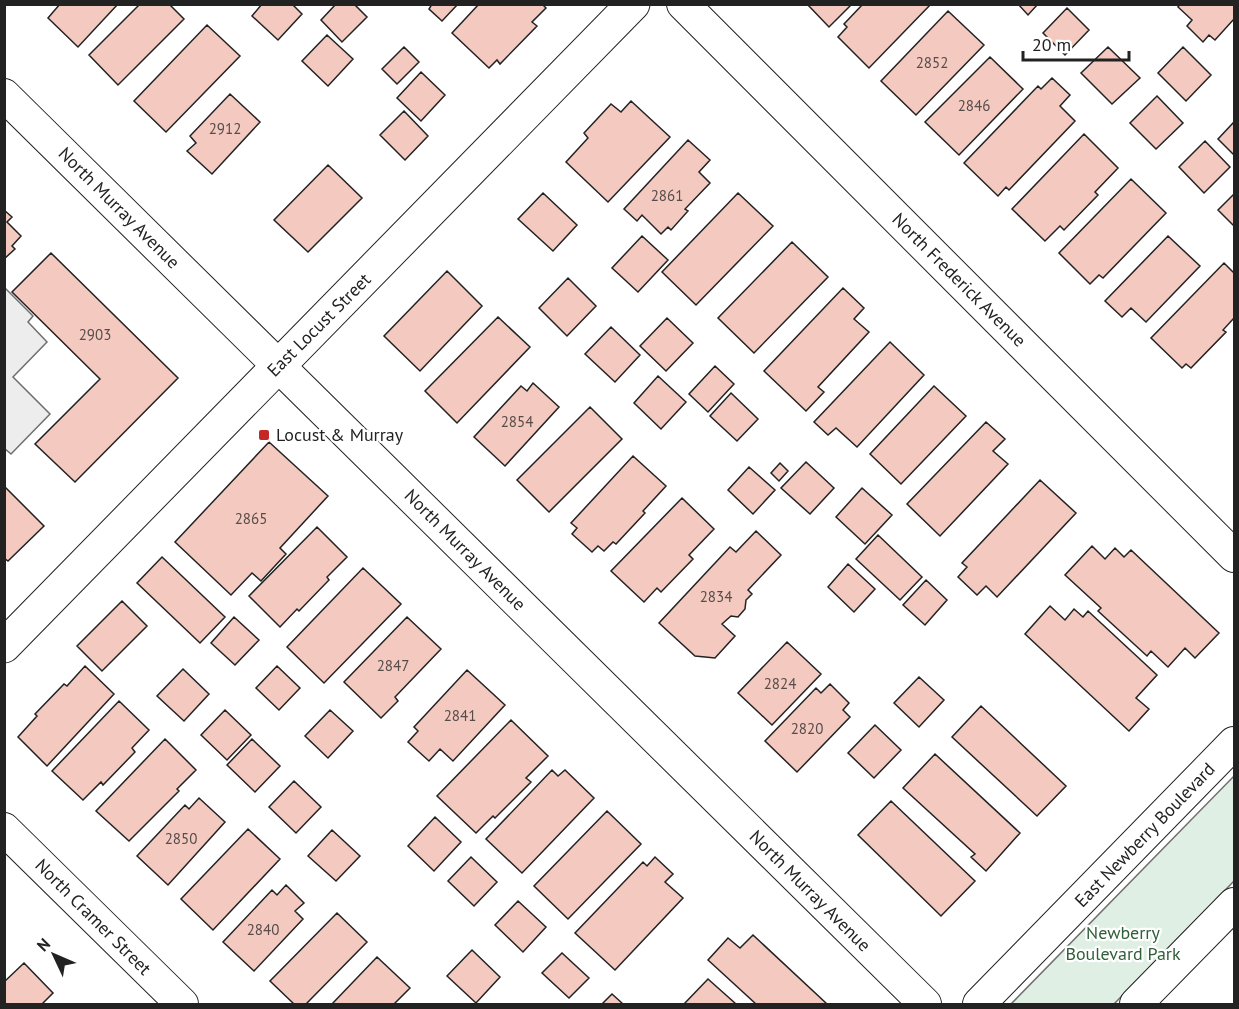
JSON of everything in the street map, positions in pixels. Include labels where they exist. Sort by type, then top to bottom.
[{"type":"main road","name":"East Locust Street","points":[[4,646],[633,4]]},
{"type":"street","name":"North Frederick Avenue","points":[[683,4],[1234,556]]},
{"type":"street","name":"North Murray Avenue","points":[[4,95],[925,1005]]},
{"type":"street","name":"East Newberry Boulevard","points":[[979,1005],[1234,743]]},
{"type":"street","name":"North Cramer Street","points":[[4,830],[182,1005]]},
{"type":"street","points":[[1136,1005],[1234,904]]},
{"type":"green space","name":"Newberry Boulevard Park","points":[[1234,776],[1234,881],[1114,1004],[1011,1004]]},
{"type":"shaded area","points":[[5,288],[33,316],[28,322],[47,342],[13,377],[50,414],[11,454],[4,448]]},
{"type":"building","points":[[60,4],[118,4],[78,47],[48,18]]},
{"type":"building","points":[[140,4],[169,4],[184,19],[118,85],[89,55]]},
{"type":"building","points":[[262,4],[292,4],[302,14],[278,40],[252,16]]},
{"type":"building","points":[[336,4],[354,4],[367,17],[342,42],[321,20]]},
{"type":"building","points":[[432,4],[458,4],[442,21],[429,9]]},
{"type":"building","points":[[479,4],[542,4],[546,8],[532,22],[537,26],[500,64],[497,60],[489,68],[452,33]]},
{"type":"building","points":[[807,4],[852,4],[829,27]]},
{"type":"building","points":[[863,4],[931,4],[869,68],[838,37],[847,27],[844,24]]},
{"type":"building","points":[[1018,4],[1038,4],[1028,15]]},
{"type":"building","points":[[1180,4],[1234,4],[1234,19],[1215,40],[1209,35],[1203,42],[1187,26],[1192,20],[1178,7]]},
{"type":"building","points":[[1067,8],[1089,30],[1065,55],[1043,33]]},
{"type":"building","points":[[948,11],[984,45],[916,115],[881,81]]},
{"type":"building","points":[[207,25],[240,56],[166,132],[134,101]]},
{"type":"building","points":[[327,35],[353,59],[328,86],[302,61]]},
{"type":"building","points":[[404,47],[419,62],[397,84],[382,69]]},
{"type":"building","points":[[1108,47],[1140,78],[1112,104],[1081,73]]},
{"type":"building","points":[[1183,47],[1211,75],[1186,101],[1158,73]]},
{"type":"building","points":[[990,57],[1023,89],[959,155],[925,122]]},
{"type":"building","points":[[421,72],[445,95],[421,121],[397,98]]},
{"type":"building","points":[[1052,78],[1070,95],[1060,106],[1075,121],[1009,190],[1006,187],[998,196],[964,163],[1038,86],[1041,89]]},
{"type":"building","points":[[230,94],[260,122],[212,174],[187,151],[196,143],[190,136]]},
{"type":"building","points":[[1157,96],[1183,123],[1156,149],[1130,123]]},
{"type":"building","points":[[631,101],[670,137],[608,202],[566,162],[588,138],[584,133],[611,104],[621,112]]},
{"type":"building","points":[[404,111],[428,136],[405,160],[380,135]]},
{"type":"building","points":[[1234,122],[1234,155],[1218,139]]},
{"type":"building","points":[[1084,134],[1118,168],[1095,192],[1098,195],[1064,230],[1060,226],[1045,241],[1012,209]]},
{"type":"building","points":[[688,140],[710,160],[699,172],[710,183],[685,209],[688,211],[671,230],[668,227],[661,234],[642,215],[637,221],[624,209]]},
{"type":"building","points":[[1205,141],[1230,167],[1204,193],[1179,167]]},
{"type":"building","points":[[328,165],[362,198],[308,252],[274,220]]},
{"type":"building","points":[[1131,179],[1166,213],[1103,278],[1099,275],[1090,284],[1059,253]]},
{"type":"building","points":[[543,193],[577,225],[553,251],[518,219]]},
{"type":"building","points":[[738,193],[773,226],[696,305],[662,272]]},
{"type":"building","points":[[1234,194],[1234,226],[1218,210]]},
{"type":"building","points":[[4,210],[12,217],[7,222],[21,236],[12,246],[15,249],[4,259]]},
{"type":"building","points":[[642,236],[668,260],[638,292],[612,268]]},
{"type":"building","points":[[1168,236],[1200,266],[1146,322],[1131,308],[1122,317],[1105,301]]},
{"type":"building","points":[[792,242],[828,277],[754,353],[718,318]]},
{"type":"building","points":[[51,253],[178,378],[75,482],[35,444],[100,379],[12,292]]},
{"type":"building","points":[[1224,263],[1234,273],[1234,318],[1223,330],[1226,332],[1191,368],[1186,364],[1182,368],[1151,338]]},
{"type":"building","points":[[447,271],[482,306],[420,371],[384,336]]},
{"type":"building","points":[[568,278],[596,306],[567,336],[539,308]]},
{"type":"building","points":[[843,288],[864,308],[854,319],[869,332],[818,387],[824,392],[806,411],[764,371]]},
{"type":"building","points":[[498,317],[530,347],[457,423],[425,391]]},
{"type":"building","points":[[667,318],[693,343],[666,371],[640,346]]},
{"type":"building","points":[[611,327],[640,355],[615,382],[585,354]]},
{"type":"building","points":[[890,342],[924,375],[857,447],[836,428],[828,435],[814,422]]},
{"type":"building","points":[[715,366],[734,384],[708,412],[689,394]]},
{"type":"building","points":[[658,376],[686,402],[661,429],[634,403]]},
{"type":"building","points":[[533,383],[559,407],[505,466],[474,437],[521,386],[527,391]]},
{"type":"building","points":[[934,386],[966,416],[901,484],[870,454]]},
{"type":"building","points":[[731,393],[758,419],[737,441],[710,416]]},
{"type":"building","points":[[590,407],[622,439],[549,512],[517,480]]},
{"type":"building","points":[[986,422],[1005,439],[993,451],[1008,464],[940,536],[907,504]]},
{"type":"building","points":[[269,442],[328,496],[280,548],[286,554],[261,581],[252,573],[231,595],[175,542]]},
{"type":"building","points":[[633,456],[666,486],[616,544],[613,542],[604,551],[598,546],[592,552],[572,534],[577,528],[571,523]]},
{"type":"building","points":[[806,462],[834,488],[810,514],[781,488]]},
{"type":"building","points":[[780,463],[788,471],[779,481],[771,473]]},
{"type":"building","points":[[749,467],[775,490],[753,514],[728,490]]},
{"type":"building","points":[[1040,480],[1076,513],[997,597],[986,586],[977,595],[958,577],[967,567],[962,563]]},
{"type":"building","points":[[5,487],[44,526],[8,561],[4,558]]},
{"type":"building","points":[[862,488],[892,515],[865,544],[836,517]]},
{"type":"building","points":[[682,498],[714,529],[689,555],[693,559],[661,592],[657,588],[644,602],[611,571]]},
{"type":"building","points":[[317,527],[347,557],[327,577],[329,580],[280,627],[249,596]]},
{"type":"building","points":[[756,531],[781,555],[748,590],[752,594],[746,600],[745,609],[738,617],[731,616],[722,624],[735,636],[715,658],[695,656],[659,623],[730,547],[736,552]]},
{"type":"building","points":[[878,535],[922,577],[900,600],[856,559]]},
{"type":"building","points":[[1092,546],[1105,559],[1115,548],[1124,557],[1131,550],[1219,633],[1195,658],[1185,648],[1168,667],[1151,651],[1147,656],[1098,611],[1101,608],[1065,575]]},
{"type":"building","points":[[162,557],[225,617],[200,643],[137,583]]},
{"type":"building","points":[[848,564],[875,589],[854,612],[828,587]]},
{"type":"building","points":[[363,568],[401,604],[324,683],[287,647]]},
{"type":"building","points":[[926,580],[947,600],[925,625],[903,605]]},
{"type":"building","points":[[122,601],[147,626],[102,671],[77,646]]},
{"type":"building","points":[[1050,606],[1065,620],[1074,609],[1083,617],[1088,611],[1157,675],[1136,698],[1149,709],[1129,731],[1025,634]]},
{"type":"building","points":[[234,617],[259,640],[235,665],[211,643]]},
{"type":"building","points":[[407,617],[441,649],[395,697],[398,701],[381,718],[344,682]]},
{"type":"building","points":[[787,642],[821,674],[772,725],[738,693]]},
{"type":"building","points":[[85,666],[114,694],[47,766],[18,737],[37,716],[35,714],[64,684],[67,686]]},
{"type":"building","points":[[277,666],[300,688],[279,710],[256,688]]},
{"type":"building","points":[[183,669],[209,694],[184,721],[157,696]]},
{"type":"building","points":[[467,670],[505,705],[453,761],[440,749],[429,761],[408,742],[418,731],[414,727]]},
{"type":"building","points":[[919,677],[944,700],[919,727],[894,703]]},
{"type":"building","points":[[830,684],[849,703],[843,710],[850,717],[797,772],[765,741],[816,688],[821,693]]},
{"type":"building","points":[[119,701],[149,730],[132,748],[135,752],[103,785],[101,782],[83,800],[52,771]]},
{"type":"building","points":[[981,706],[1066,786],[1037,816],[952,737]]},
{"type":"building","points":[[225,710],[251,735],[227,760],[201,735]]},
{"type":"building","points":[[330,710],[353,731],[328,758],[305,736]]},
{"type":"building","points":[[511,720],[548,756],[526,778],[531,782],[495,818],[493,816],[476,833],[437,796]]},
{"type":"building","points":[[875,725],[901,750],[874,778],[848,753]]},
{"type":"building","points":[[165,739],[196,770],[177,789],[179,791],[129,841],[96,811]]},
{"type":"building","points":[[252,739],[280,766],[255,792],[227,765]]},
{"type":"building","points":[[935,754],[1020,833],[986,871],[971,857],[975,854],[903,788]]},
{"type":"building","points":[[552,770],[558,776],[565,770],[594,798],[522,873],[486,839]]},
{"type":"building","points":[[294,781],[321,807],[296,833],[269,807]]},
{"type":"building","points":[[199,798],[225,822],[168,885],[137,856],[185,805],[189,809]]},
{"type":"building","points":[[891,801],[975,881],[941,916],[858,835]]},
{"type":"building","points":[[607,811],[641,844],[568,919],[534,886]]},
{"type":"building","points":[[435,817],[461,842],[434,871],[408,846]]},
{"type":"building","points":[[248,829],[280,859],[213,930],[181,899]]},
{"type":"building","points":[[332,830],[360,856],[336,881],[308,856]]},
{"type":"building","points":[[471,857],[497,882],[474,906],[448,881]]},
{"type":"building","points":[[655,857],[673,874],[665,882],[683,898],[615,970],[575,933],[643,862],[647,866]]},
{"type":"building","points":[[286,885],[304,903],[295,911],[303,919],[254,971],[223,942],[272,890],[277,895]]},
{"type":"building","points":[[518,901],[546,927],[523,952],[495,925]]},
{"type":"building","points":[[337,913],[367,942],[306,1004],[294,1004],[270,981]]},
{"type":"building","points":[[753,935],[827,1004],[756,1004],[708,960],[728,938],[740,948]]},
{"type":"building","points":[[472,950],[500,977],[476,1003],[447,976]]},
{"type":"building","points":[[562,953],[589,978],[569,998],[542,973]]},
{"type":"building","points":[[377,957],[410,988],[394,1004],[332,1004]]},
{"type":"building","points":[[24,963],[53,993],[42,1004],[4,1004],[4,982]]},
{"type":"building","points":[[708,979],[736,1004],[684,1004]]},
{"type":"building","points":[[612,994],[623,1004],[602,1004]]},
{"type":"place","name":"Locust & Murray","points":[[264,435]]}]
